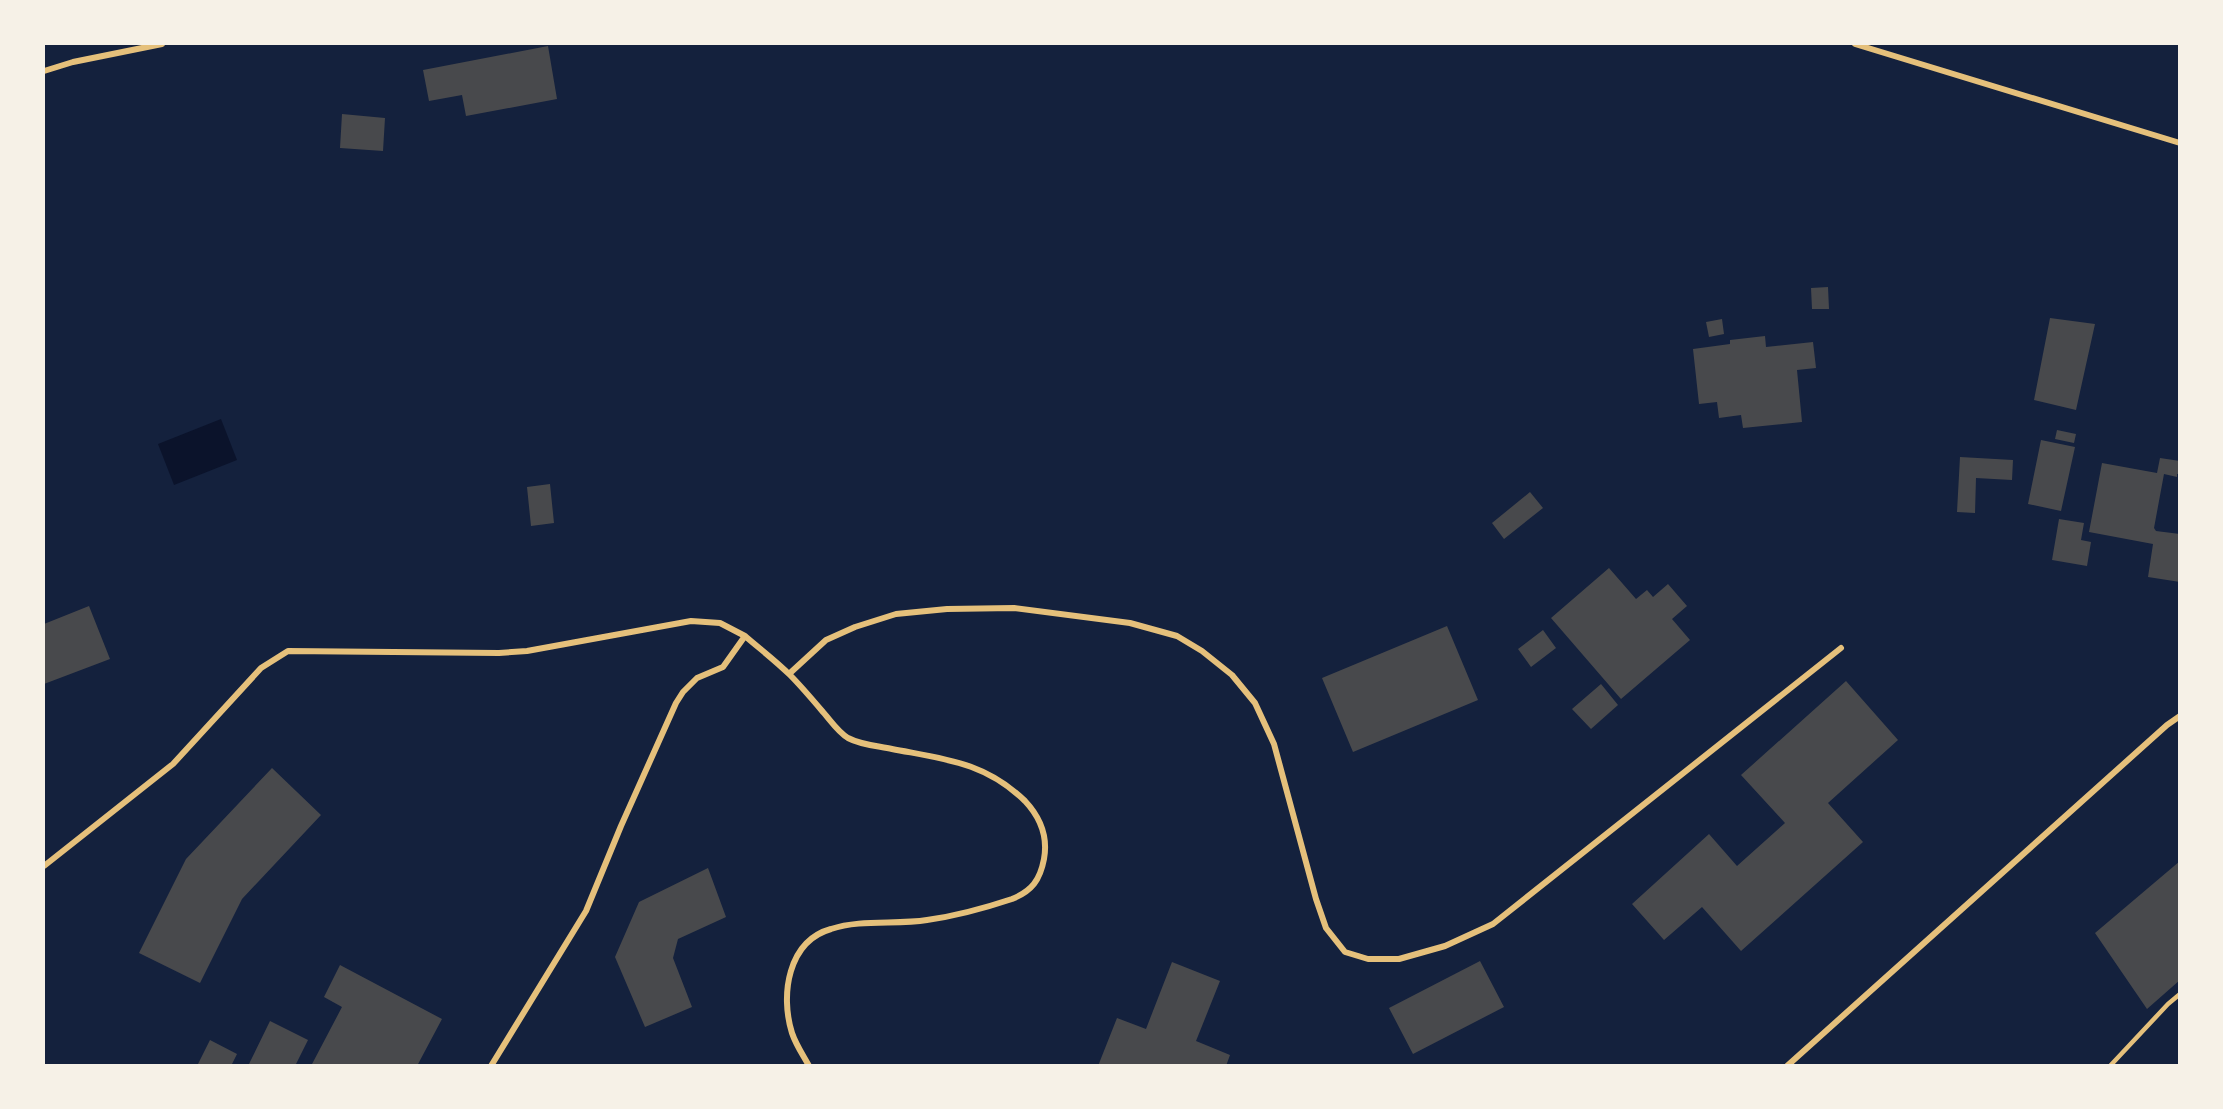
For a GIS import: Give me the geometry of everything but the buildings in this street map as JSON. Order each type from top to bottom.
[{"type":"street","points":[[44,71],[84,59],[162,44]]},
{"type":"street","points":[[1855,44],[2180,143]]},
{"type":"street","points":[[789,674],[826,640],[855,627],[896,614],[947,609],[1026,610],[1130,623],[1176,636],[1202,651],[1232,675],[1255,703],[1274,744],[1326,928],[1345,952],[1368,960],[1398,959],[1445,946],[1493,924],[1841,648]]},
{"type":"street","points":[[44,866],[174,764],[261,668],[288,651],[499,653],[527,651],[691,621],[720,623],[745,636],[789,674],[835,727],[849,738],[866,744],[958,761],[975,768],[1004,783],[1033,810],[1041,824],[1045,845],[1044,861],[1037,882],[1023,894],[1012,899],[927,920],[846,925],[826,930],[807,942],[794,962],[787,999],[793,1036],[809,1065]]},
{"type":"street","points":[[491,1065],[586,911],[676,703],[697,678],[723,668],[745,636]]},
{"type":"street","points":[[1787,1065],[2167,725],[2180,716]]},
{"type":"lane","points":[[2110,1065],[2180,994]]},
{"type":"water","points":[[221,419],[237,460],[174,485],[158,444]]}]
